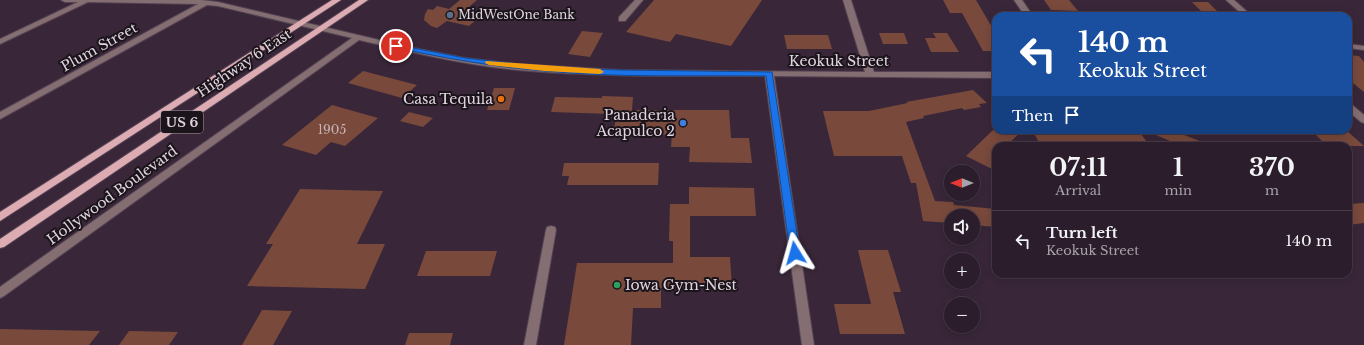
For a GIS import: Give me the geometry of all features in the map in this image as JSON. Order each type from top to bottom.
[{"type":"main road","name":"Highway 6 East","points":[[0,217],[338,0]]},
{"type":"main road","name":"Highway 6 East","points":[[0,244],[364,0]]},
{"type":"street","name":"Keokuk Street","points":[[65,0],[208,1],[321,29],[446,57],[516,67],[620,73],[992,75]]},
{"type":"street","points":[[0,42],[88,0]]},
{"type":"street","points":[[622,18],[639,0]]},
{"type":"street","points":[[847,0],[870,74]]},
{"type":"street","points":[[1018,0],[1026,12]]},
{"type":"street","points":[[1230,0],[1244,12]]},
{"type":"street","name":"Plum Street","points":[[0,116],[208,1]]},
{"type":"street","name":"Hollywood Boulevard","points":[[0,292],[358,37]]},
{"type":"street","points":[[1352,46],[1364,48]]},
{"type":"street","points":[[769,73],[808,345]]},
{"type":"street","points":[[1352,110],[1364,120]]},
{"type":"street","points":[[530,345],[551,230]]},
{"type":"building","name":"MidWestOne Bank","points":[[460,0],[477,0],[463,12],[480,16],[469,26],[447,21],[437,28],[431,26],[424,20],[428,9],[433,10],[437,6],[449,9]]},
{"type":"building","points":[[654,0],[762,0],[731,46],[676,34],[670,42],[626,32]]},
{"type":"building","points":[[943,0],[976,0],[992,27],[992,51],[983,51],[962,13],[950,13]]},
{"type":"building","points":[[1044,0],[1069,0],[1078,11],[1051,10]]},
{"type":"building","points":[[1192,2],[1208,2],[1218,12],[1202,12]]},
{"type":"building","points":[[582,31],[603,33],[590,57],[568,54]]},
{"type":"building","points":[[879,33],[904,33],[908,44],[883,44]]},
{"type":"building","points":[[933,33],[947,33],[959,52],[931,52],[925,38],[936,38]]},
{"type":"building","points":[[784,35],[828,35],[832,49],[787,49]]},
{"type":"building","points":[[1352,55],[1359,56],[1364,62],[1364,92],[1352,82]]},
{"type":"building","points":[[363,71],[417,85],[402,98],[348,83]]},
{"type":"building","name":"Casa Tequila","points":[[494,88],[515,88],[509,110],[487,110]]},
{"type":"building","points":[[973,90],[987,103],[979,104],[981,107],[964,110],[962,108],[923,116],[924,118],[906,122],[935,201],[953,202],[954,205],[992,209],[992,227],[980,226],[980,209],[944,209],[944,222],[923,221],[916,183],[911,183],[902,156],[834,156],[823,111],[869,111],[908,103],[906,102]]},
{"type":"building","points":[[602,96],[633,97],[632,110],[729,110],[731,138],[749,138],[752,163],[689,162],[690,147],[671,147],[672,135],[637,135],[637,131],[614,131],[616,116],[612,116],[612,114],[551,112],[555,97],[602,98]]},
{"type":"building","points":[[332,105],[378,118],[345,146],[331,142],[316,155],[282,145]]},
{"type":"building","points":[[409,112],[433,118],[423,127],[400,121]]},
{"type":"building","points":[[992,131],[992,134],[1019,134],[1010,142],[992,142],[992,169],[966,156]]},
{"type":"building","points":[[1034,134],[1141,134],[1147,142],[1039,142]]},
{"type":"building","points":[[1154,134],[1182,134],[1202,142],[1172,142]]},
{"type":"building","points":[[1315,134],[1350,134],[1364,146],[1352,146],[1352,142],[1323,142]]},
{"type":"building","points":[[564,163],[659,163],[658,185],[567,185],[569,176],[562,176]]},
{"type":"building","points":[[689,187],[754,188],[756,216],[690,216],[690,257],[730,257],[732,288],[661,288],[661,308],[633,308],[631,345],[564,345],[577,263],[673,263],[673,241],[669,241],[670,204],[689,204]]},
{"type":"building","points":[[300,189],[383,191],[357,244],[385,244],[365,289],[247,286],[273,244],[266,244]]},
{"type":"building","points":[[1364,203],[1364,223],[1352,224],[1352,204]]},
{"type":"building","points":[[858,250],[888,250],[901,292],[893,292],[905,334],[840,334],[834,304],[871,304]]},
{"type":"building","points":[[426,251],[497,251],[490,276],[417,276]]},
{"type":"building","points":[[262,310],[292,311],[273,345],[242,345]]},
{"type":"building","points":[[0,329],[100,331],[89,345],[0,345]]},
{"type":"building","points":[[129,331],[178,332],[169,345],[119,345]]},
{"type":"building","points":[[409,333],[453,333],[450,345],[405,345]]},
{"type":"slow traffic","points":[[489,63],[516,67],[600,72]]},
{"type":"place","name":"MidWestOne Bank","points":[[450,15]]},
{"type":"place","name":"Casa Tequila","points":[[501,99]]},
{"type":"place","name":"Panaderia Acapulco 2","points":[[683,123]]},
{"type":"place","name":"Iowa Gym-Nest","points":[[617,285]]},
{"type":"route","points":[[396,46],[446,57],[516,67],[620,73],[769,73],[795,253]]}]
